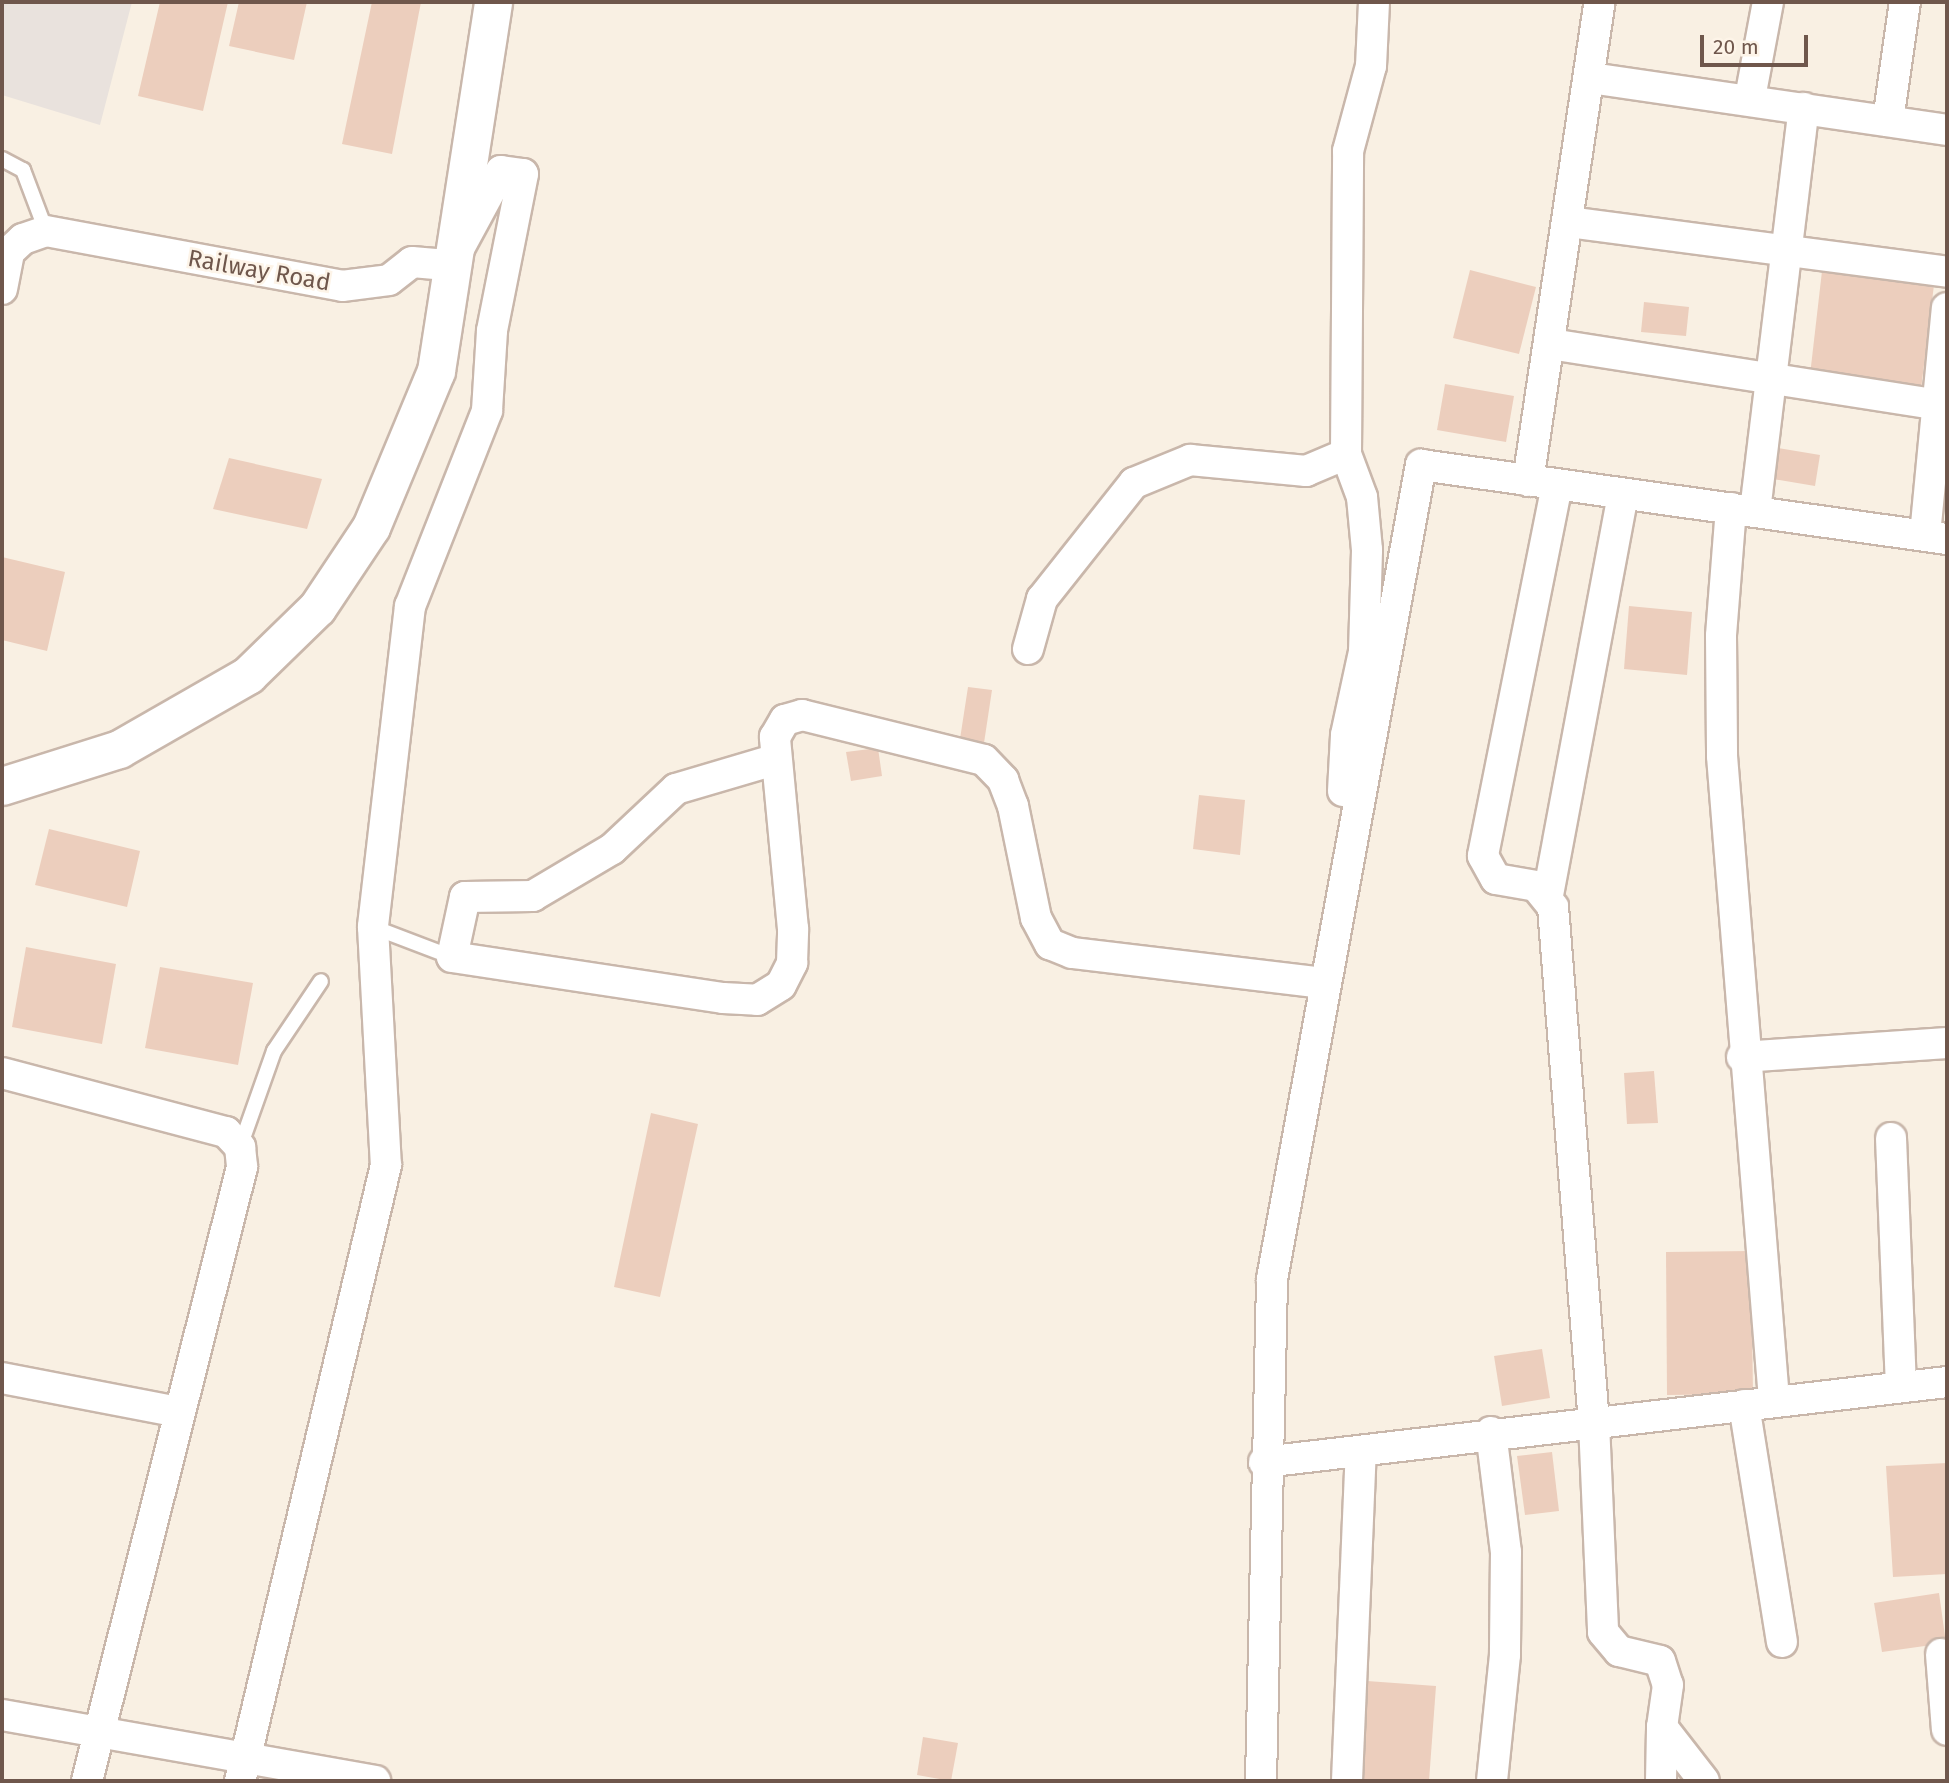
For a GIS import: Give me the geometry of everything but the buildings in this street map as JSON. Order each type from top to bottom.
[{"type":"street","points":[[2,786],[61,771],[180,719],[248,674],[317,608],[371,527],[436,371],[493,2]]},
{"type":"street","points":[[1336,914],[1346,735],[1364,652],[1367,550],[1362,497],[1346,454],[1348,151],[1371,66],[1374,2]]},
{"type":"street","points":[[1548,895],[1536,886],[1496,878],[1483,856],[1542,483],[1550,344],[1600,2]]},
{"type":"street","points":[[1749,98],[1768,2]]},
{"type":"street","points":[[1888,121],[1906,2]]},
{"type":"street","points":[[1591,78],[1749,98],[1947,130]]},
{"type":"street","points":[[1774,1401],[1742,1057],[1722,756],[1721,636],[1743,510],[1771,377],[1804,108]]},
{"type":"street","points":[[243,1772],[386,1165],[373,927],[410,606],[487,411],[492,331],[523,174],[501,171],[449,281]]},
{"type":"street","points":[[1569,222],[1787,248],[1947,272]]},
{"type":"street","points":[[2,289],[9,252],[46,232]]},
{"type":"street","name":"Railway Road","points":[[46,232],[342,286],[389,280],[412,262],[449,281]]},
{"type":"street","points":[[1261,1781],[1265,1462],[1272,1279],[1323,983],[1421,465],[1936,537],[1947,308]]},
{"type":"street","points":[[1550,344],[1941,405]]},
{"type":"street","points":[[1028,649],[1042,599],[1133,483],[1190,460],[1306,471],[1346,454]]},
{"type":"street","points":[[1623,494],[1548,895],[1594,1423],[1603,1633],[1619,1651],[1651,1656],[1665,1669],[1661,1781]]},
{"type":"street","points":[[774,760],[676,789],[612,849],[533,896],[465,897],[452,957],[757,1000],[781,985],[792,963],[774,760],[775,737],[785,720],[802,715],[984,760],[1003,780],[1013,806],[1036,918],[1050,944],[1072,953],[1323,983]]},
{"type":"street","points":[[1742,1057],[1947,1043]]},
{"type":"street","points":[[2,1073],[226,1132],[240,1147],[242,1167],[87,1781]]},
{"type":"street","points":[[1891,1138],[1901,1387]]},
{"type":"street","points":[[2,1378],[179,1412]]},
{"type":"street","points":[[1265,1462],[1491,1432],[1594,1423],[1947,1382]]},
{"type":"street","points":[[1744,1405],[1782,1642]]},
{"type":"street","points":[[1491,1432],[1506,1552],[1505,1656],[1492,1781]]},
{"type":"street","points":[[1346,1781],[1361,1451]]},
{"type":"street","points":[[1941,1654],[1947,1730]]},
{"type":"street","points":[[2,1715],[98,1735],[243,1772],[375,1781]]},
{"type":"street","points":[[1662,1727],[1704,1781]]},
{"type":"lane","points":[[2,159],[23,170],[46,232]]},
{"type":"lane","points":[[373,927],[452,957]]},
{"type":"lane","points":[[240,1147],[274,1051],[321,981]]},
{"type":"shaded area","points":[[2,2],[132,2],[100,125],[2,95]]}]
